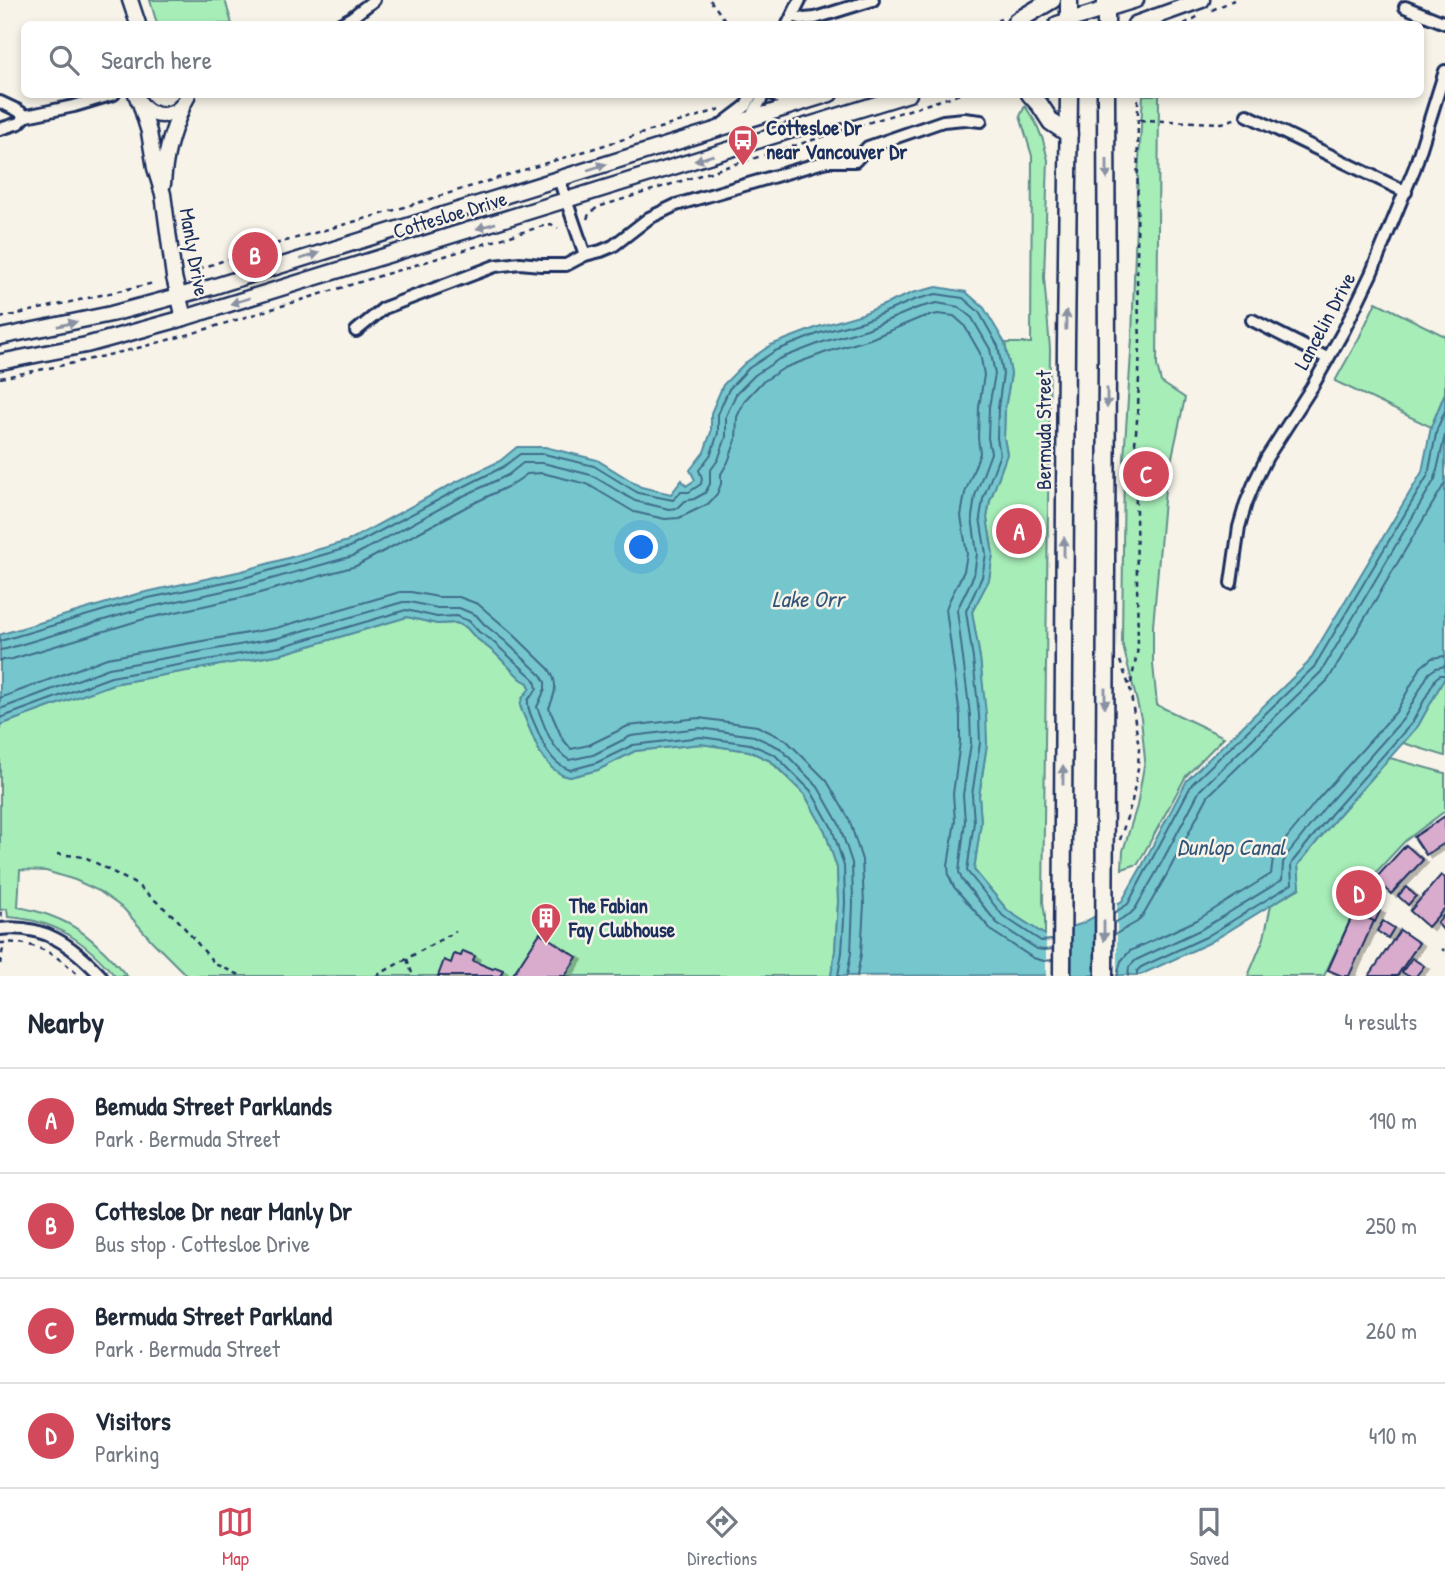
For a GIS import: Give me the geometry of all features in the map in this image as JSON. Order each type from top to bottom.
[{"type":"main road","points":[[130,0],[137,21]]},
{"type":"main road","points":[[1017,21],[1052,0]]},
{"type":"main road","points":[[1065,21],[1069,0]]},
{"type":"main road","points":[[1072,21],[1136,0]]},
{"type":"main road","points":[[1152,21],[1202,0]]},
{"type":"main road","name":"Cottesloe Drive","points":[[0,337],[111,314],[179,296],[818,98]]},
{"type":"main road","name":"Cottesloe Drive","points":[[0,362],[86,345],[184,318],[896,98]]},
{"type":"main road","points":[[1034,98],[1051,122],[1069,134]]},
{"type":"main road","name":"Bermuda Street","points":[[1062,976],[1069,98]]},
{"type":"main road","points":[[1104,976],[1109,99]]},
{"type":"main road","points":[[139,100],[154,114],[169,115],[185,101]]},
{"type":"main road","name":"Manly Drive","points":[[139,100],[163,194],[171,258],[184,318]]},
{"type":"main road","name":"Manly Drive","points":[[163,194],[165,159],[170,135],[185,101]]},
{"type":"street","points":[[346,21],[374,0]]},
{"type":"street","points":[[790,20],[800,0]]},
{"type":"street","points":[[790,20],[814,18],[873,0]]},
{"type":"street","points":[[1405,6],[1445,23]]},
{"type":"street","name":"Lancelin Drive","points":[[1231,583],[1239,527],[1246,502],[1267,457],[1312,387],[1357,304],[1406,192],[1445,71]]},
{"type":"street","points":[[0,130],[19,123],[26,116],[101,98]]},
{"type":"street","points":[[713,131],[743,108],[749,98]]},
{"type":"street","points":[[735,148],[762,98]]},
{"type":"street","points":[[780,98],[807,102]]},
{"type":"street","points":[[0,102],[26,116]]},
{"type":"street","points":[[1247,116],[1406,192]]},
{"type":"street","points":[[356,331],[384,308],[495,266],[520,263],[566,265],[585,255],[613,246],[649,218],[676,205],[827,161],[855,161],[868,147],[943,121],[981,121]]},
{"type":"street","points":[[559,179],[585,255]]},
{"type":"street","points":[[1252,320],[1327,358]]},
{"type":"street","points":[[0,929],[36,930],[62,942],[82,955],[101,976]]},
{"type":"path","points":[[710,0],[726,21]]},
{"type":"path","points":[[587,219],[598,207],[947,98]]},
{"type":"path","points":[[1119,842],[1132,801],[1139,748],[1130,688],[1138,648],[1135,444],[1140,340],[1137,278],[1138,98]]},
{"type":"path","name":"Cottesloe Drive","points":[[199,269],[730,106]]},
{"type":"path","points":[[1138,120],[1222,123],[1247,116]]},
{"type":"path","name":"Cottesloe Drive","points":[[0,378],[187,335],[546,225],[551,224],[558,228]]},
{"type":"path","points":[[0,318],[154,283]]},
{"type":"path","points":[[57,854],[85,856],[137,885],[177,919],[215,964],[242,976]]},
{"type":"path","points":[[376,976],[456,931]]},
{"type":"path","points":[[0,943],[29,944],[45,950],[79,976]]},
{"type":"path","points":[[407,959],[412,976]]},
{"type":"green space","points":[[150,0],[225,0],[231,21],[156,21]]},
{"type":"green space","points":[[1143,98],[1159,98],[1157,366],[1161,382],[1185,398],[1165,489],[1153,626],[1157,705],[1224,737],[1186,776],[1138,864],[1122,869],[1123,851],[1137,806],[1145,760],[1141,718],[1122,642],[1124,459],[1132,338]]},
{"type":"green space","points":[[1025,106],[1036,123],[1048,160],[1044,277],[1050,349],[1043,902],[1045,935],[1008,911],[974,870],[981,822],[979,796],[987,744],[980,658],[972,612],[989,579],[993,554],[987,518],[990,501],[1007,454],[1004,438],[1005,408],[1011,374],[1005,343],[1031,343],[1032,156],[1020,116]]},
{"type":"green space","points":[[1376,302],[1445,336],[1445,393],[1431,427],[1335,381]]},
{"type":"green space","points":[[407,617],[437,624],[456,623],[466,627],[528,683],[530,688],[520,706],[539,751],[552,768],[563,775],[570,777],[598,770],[635,751],[701,744],[749,751],[770,761],[805,795],[825,831],[837,868],[838,902],[831,976],[187,976],[124,909],[99,891],[46,871],[20,870],[18,907],[53,917],[80,931],[103,950],[127,976],[115,976],[92,952],[68,934],[41,923],[8,917],[7,909],[0,910],[0,725],[113,684],[282,654]]},
{"type":"green space","points":[[1445,677],[1445,756],[1403,743],[1418,726]]},
{"type":"green space","points":[[1390,758],[1445,773],[1445,811],[1405,841],[1355,895],[1354,912],[1324,976],[1248,976],[1264,938],[1271,905],[1300,888],[1298,865]]},
{"type":"water","name":"Lake Orr","points":[[937,287],[966,292],[984,308],[1005,343],[1011,374],[1005,408],[1004,438],[1007,454],[990,501],[987,518],[993,554],[989,580],[972,612],[980,658],[987,744],[979,796],[981,822],[974,870],[1008,911],[1045,935],[1081,924],[1122,901],[1187,780],[1308,663],[1422,472],[1431,427],[1445,393],[1445,677],[1418,726],[1298,865],[1300,887],[1209,943],[1140,975],[831,976],[838,902],[837,868],[825,831],[805,795],[771,761],[749,751],[701,744],[635,751],[598,770],[570,777],[562,775],[552,768],[539,751],[522,711],[521,701],[530,688],[528,683],[466,627],[456,623],[437,624],[407,617],[282,654],[113,684],[0,725],[2,634],[137,594],[242,571],[348,541],[500,461],[517,447],[545,447],[597,460],[641,487],[671,494],[682,480],[686,486],[695,480],[690,470],[704,452],[711,432],[711,413],[723,385],[745,363],[771,345],[862,314],[912,293]]},
{"type":"pier","points":[[1117,899],[1117,976],[1095,976],[1096,911]]},
{"type":"pier","points":[[1070,923],[1070,976],[1046,976],[1046,930]]},
{"type":"building","points":[[1445,816],[1445,843],[1426,855],[1414,837]]},
{"type":"building","points":[[1406,845],[1423,860],[1391,894],[1375,879]]},
{"type":"building","points":[[1441,875],[1445,878],[1445,908],[1428,927],[1410,911]]},
{"type":"building","points":[[1406,887],[1416,896],[1408,905],[1398,896]]},
{"type":"building","points":[[1367,906],[1380,911],[1375,922],[1363,916]]},
{"type":"building","points":[[1354,912],[1374,921],[1349,976],[1342,976],[1328,970]]},
{"type":"building","points":[[1445,916],[1445,932],[1437,923]]},
{"type":"building","points":[[1383,921],[1394,928],[1388,938],[1377,931]]},
{"type":"building","points":[[1400,930],[1419,943],[1397,976],[1369,976]]},
{"type":"building","name":"The Fabian Fay Clubhouse","points":[[540,933],[577,957],[565,976],[512,976]]},
{"type":"building","points":[[463,951],[475,956],[473,961],[503,970],[500,976],[438,976],[444,960],[451,963],[454,954],[461,956]]},
{"type":"building","points":[[1412,958],[1424,966],[1416,976],[1408,976],[1402,972]]},
{"type":"place","name":"Cottesloe Dr near Vancouver Dr","points":[[743,167]]},
{"type":"place","name":"Cottesloe Dr near Manly Dr","points":[[255,255]]},
{"type":"place","name":"Bermuda Street Parkland","points":[[1146,474]]},
{"type":"place","name":"Bemuda Street Parklands","points":[[1019,531]]},
{"type":"place","name":"Visitors","points":[[1359,893]]},
{"type":"place","name":"The Fabian Fay Clubhouse","points":[[546,945]]},
{"type":"water label","name":"Dunlop Canal","points":[[1231,847]]}]
